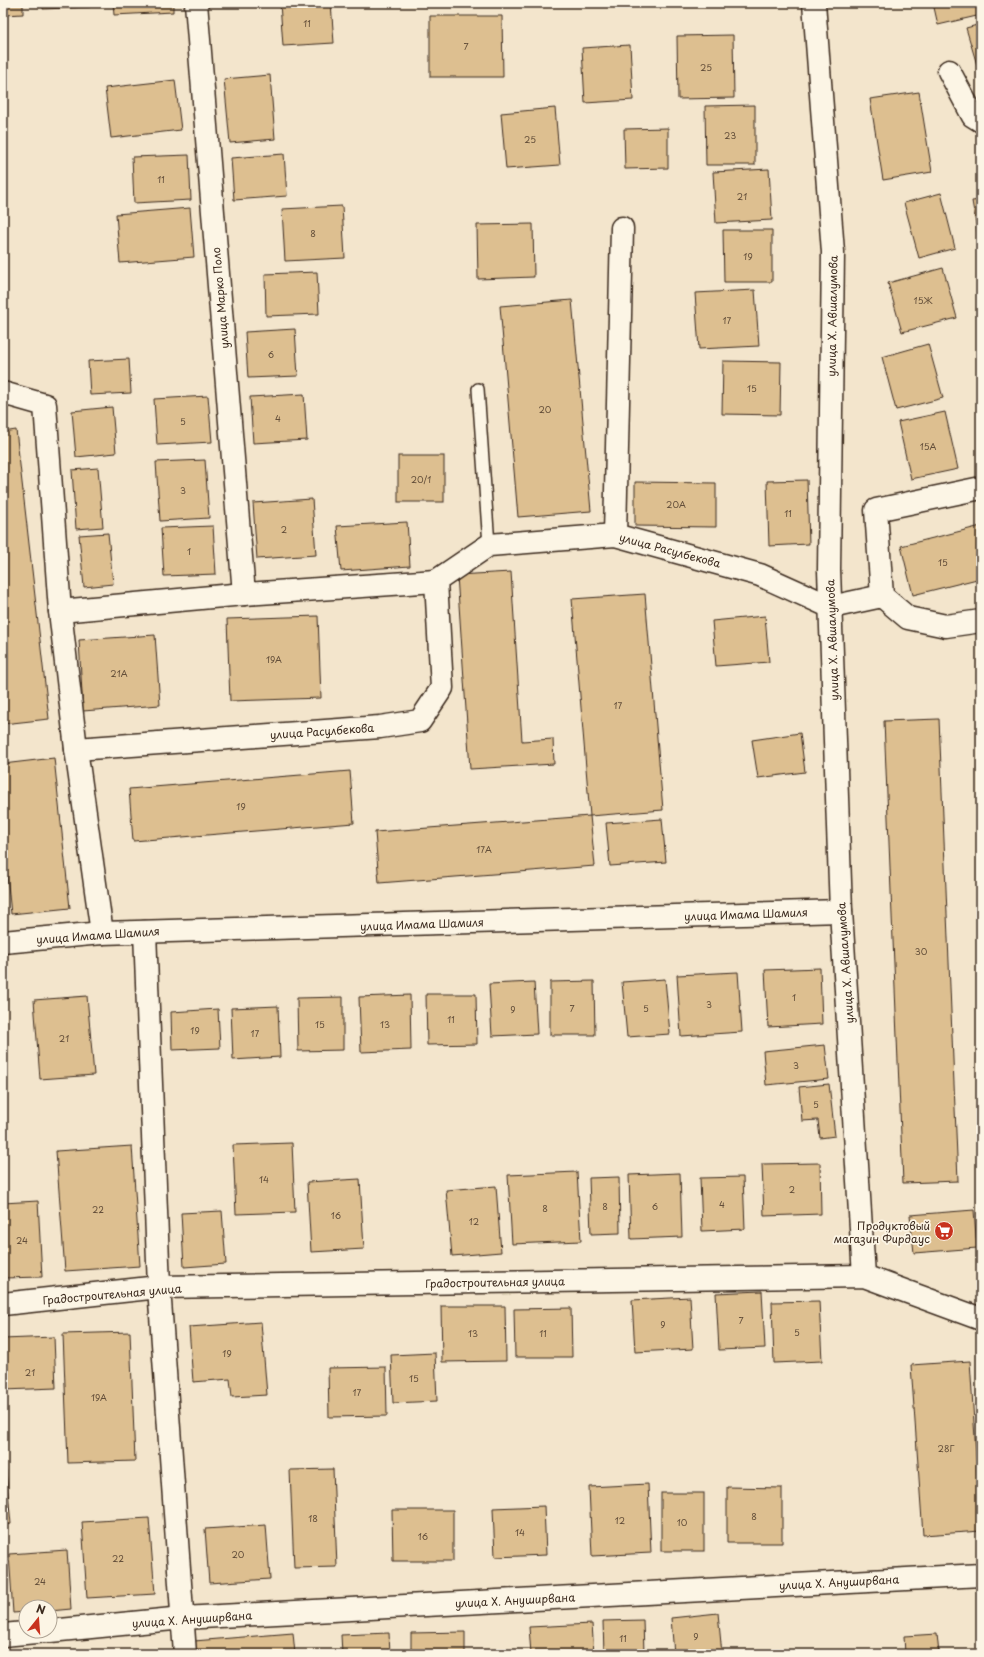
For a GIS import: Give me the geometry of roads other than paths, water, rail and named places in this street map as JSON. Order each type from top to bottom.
[{"type":"street","name":"улица Марко Поло","points":[[196,3],[244,594]]},
{"type":"street","name":"улица Х. Авшалумова","points":[[814,3],[833,252],[829,570],[841,911],[864,1276]]},
{"type":"street","points":[[949,71],[973,116],[981,121]]},
{"type":"street","points":[[615,535],[622,228]]},
{"type":"street","points":[[3,393],[45,405],[60,611],[76,749],[102,933]]},
{"type":"street","points":[[981,488],[876,510],[882,596],[908,618],[946,626],[981,621]]},
{"type":"street","name":"улица Расулбекова","points":[[60,611],[244,594],[436,580],[489,545],[615,535],[760,575],[831,607]]},
{"type":"street","name":"улица Расулбекова","points":[[76,749],[380,727],[420,722],[442,688],[436,580]]},
{"type":"street","points":[[831,607],[882,596]]},
{"type":"street","name":"улица Имама Шамиля","points":[[3,942],[102,933],[841,911]]},
{"type":"street","points":[[144,932],[154,1117],[159,1287],[185,1654]]},
{"type":"street","name":"Градостроительная улица","points":[[3,1304],[159,1287],[864,1276],[981,1319]]},
{"type":"street","name":"улица Х. Ануширвана","points":[[58,1630],[183,1618],[981,1575]]},
{"type":"street","name":"улица Х. Ануширвана","points":[[3,1635],[18,1634]]},
{"type":"lane","points":[[478,389],[489,545]]},
{"type":"place","name":"Продуктовый магазин Фирдаус","points":[[944,1231]]}]
